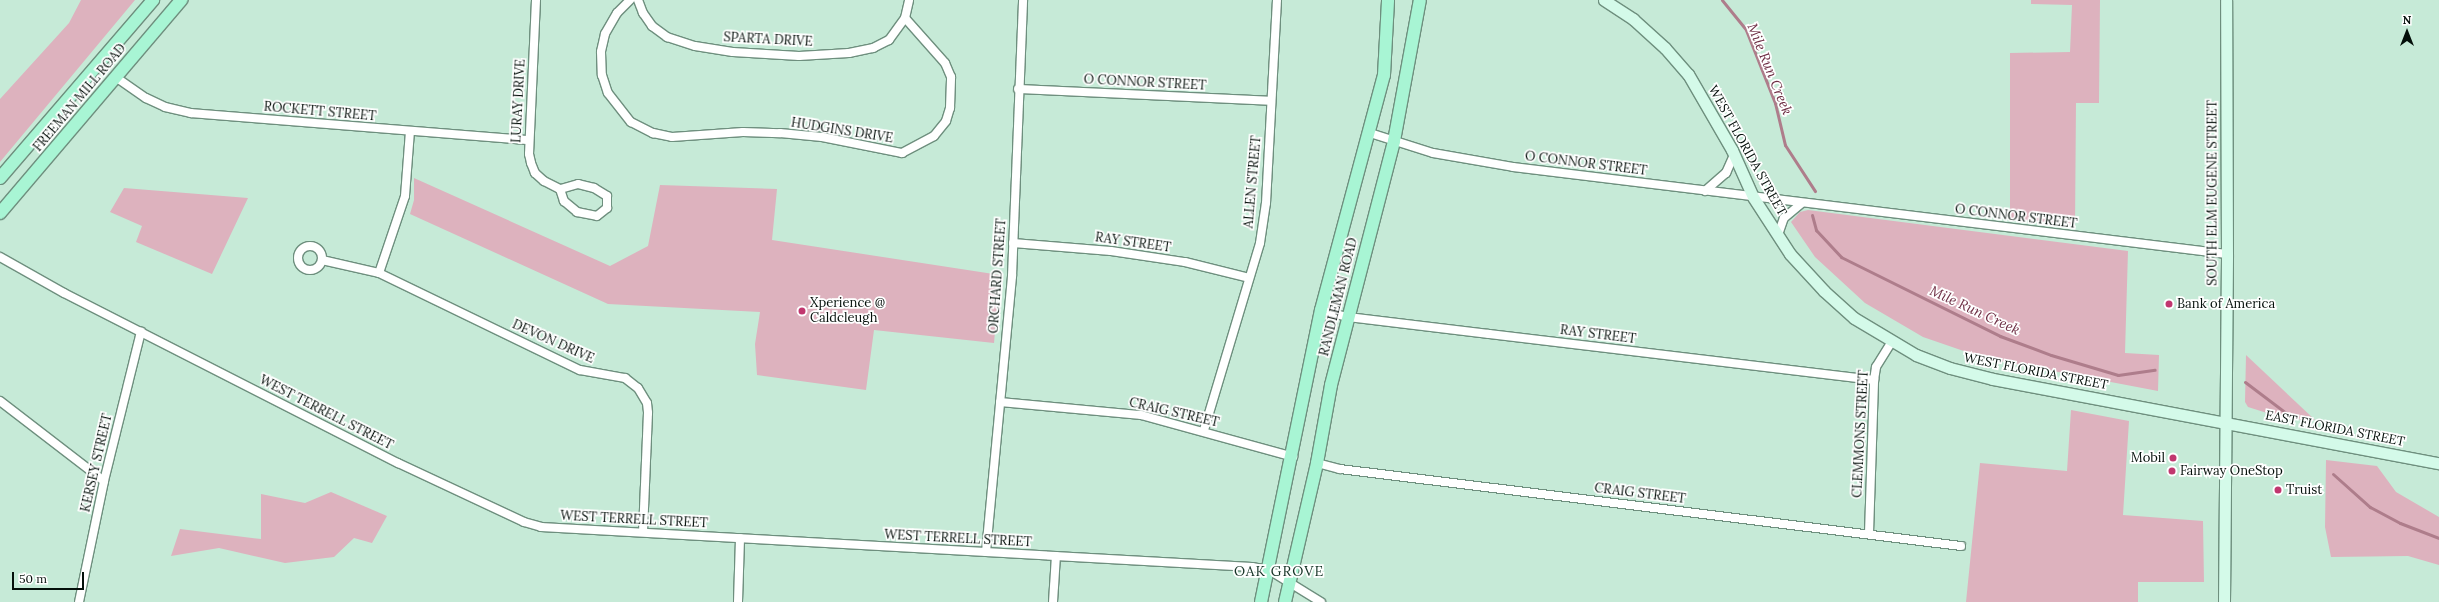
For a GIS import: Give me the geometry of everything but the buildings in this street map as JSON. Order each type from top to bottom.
[{"type":"main road","name":"FREEMAN MILL ROAD","points":[[0,178],[153,0]]},
{"type":"main road","name":"FREEMAN MILL ROAD","points":[[0,213],[117,78],[181,0]]},
{"type":"main road","name":"RANDLEMAN ROAD","points":[[1261,602],[1293,457],[1320,310],[1370,133],[1384,75],[1388,0]]},
{"type":"main road","name":"RANDLEMAN ROAD","points":[[1285,602],[1291,582],[1348,317],[1394,141],[1420,0]]},
{"type":"main road","name":"WEST FLORIDA STREET","points":[[1604,0],[1633,19],[1665,48],[1688,74],[1734,155],[1753,198],[1790,254],[1824,291],[1854,318],[1916,355],[1943,366],[1992,379],[2226,422]]},
{"type":"main road","name":"SOUTH ELM EUGENE STREET","points":[[2224,602],[2227,254],[2226,0]]},
{"type":"main road","name":"EAST FLORIDA STREET","points":[[2226,422],[2439,463]]},
{"type":"street","name":"LURAY DRIVE","points":[[536,0],[529,140],[529,154],[535,173],[544,181],[560,190],[564,201],[577,212],[597,216],[607,208],[607,196],[594,188],[572,185],[560,190]]},
{"type":"street","name":"HUDGINS DRIVE","points":[[630,0],[617,13],[606,34],[601,52],[602,75],[608,93],[631,122],[653,133],[672,138],[743,132],[780,132],[822,137],[902,153],[919,146],[934,136],[946,121],[950,108],[951,77],[945,63],[905,18]]},
{"type":"street","name":"SPARTA DRIVE","points":[[638,0],[652,26],[667,37],[695,46],[733,52],[799,56],[849,53],[873,48],[888,40],[905,18]]},
{"type":"street","points":[[905,18],[909,0]]},
{"type":"street","name":"ORCHARD STREET","points":[[986,552],[1013,243],[1018,89],[1023,0]]},
{"type":"street","name":"ALLEN STREET","points":[[1204,430],[1260,243],[1266,203],[1277,0]]},
{"type":"street","name":"ROCKETT STREET","points":[[117,78],[146,98],[180,111],[529,140]]},
{"type":"street","name":"O CONNOR STREET","points":[[1018,89],[1271,101]]},
{"type":"street","points":[[379,273],[405,196],[410,131]]},
{"type":"street","name":"O CONNOR STREET","points":[[1370,133],[1433,153],[1513,167],[1753,198],[2227,254]]},
{"type":"street","points":[[1706,191],[1726,173],[1734,155]]},
{"type":"street","points":[[1778,235],[1784,218],[1802,203]]},
{"type":"street","name":"RAY STREET","points":[[1013,243],[1111,251],[1185,262],[1249,278]]},
{"type":"street","name":"WEST TERRELL STREET","points":[[0,257],[64,293],[398,463],[524,522],[558,528],[1252,567],[1269,570],[1291,582],[1321,602]]},
{"type":"street","name":"DEVON DRIVE","points":[[322,260],[379,273],[561,362],[598,375],[625,378],[638,388],[647,403],[648,413],[643,532]]},
{"type":"street","name":"RAY STREET","points":[[1320,310],[1348,317],[1874,380]]},
{"type":"street","name":"KERSEY STREET","points":[[79,602],[104,481],[141,331]]},
{"type":"street","name":"CLEMMONS STREET","points":[[1868,533],[1874,380],[1876,367],[1892,341]]},
{"type":"street","points":[[0,401],[104,481]]},
{"type":"street","name":"CRAIG STREET","points":[[1000,402],[1141,415],[1204,430],[1293,457]]},
{"type":"street","name":"CRAIG STREET","points":[[1317,463],[1340,470],[1868,533],[1961,546]]},
{"type":"street","points":[[738,602],[740,538]]},
{"type":"street","points":[[1053,602],[1056,556]]},
{"type":"shaded area","points":[[81,0],[135,0],[0,162],[0,99],[69,23]]},
{"type":"shaded area","points":[[2031,0],[2100,0],[2099,103],[2076,103],[2075,227],[2010,218],[2010,53],[2070,52],[2072,5],[2031,4]]},
{"type":"shaded area","points":[[414,178],[610,266],[648,246],[660,185],[777,189],[772,240],[1000,275],[994,343],[874,330],[866,390],[757,375],[755,344],[760,312],[608,304],[410,214],[414,200]]},
{"type":"shaded area","points":[[124,188],[248,198],[212,274],[136,242],[142,226],[110,212]]},
{"type":"shaded area","points":[[1808,210],[2128,251],[2125,353],[2159,355],[2158,391],[1984,358],[1923,337],[1865,303],[1815,257],[1791,222],[1800,212]]},
{"type":"shaded area","points":[[2246,355],[2315,420],[2308,421],[2267,413],[2248,407],[2245,402]]},
{"type":"shaded area","points":[[2071,410],[2129,421],[2123,515],[2203,521],[2204,582],[2138,582],[2138,602],[1966,602],[1980,463],[2067,471]]},
{"type":"shaded area","points":[[2326,460],[2377,466],[2396,492],[2439,517],[2439,565],[2408,556],[2331,557],[2325,527]]},
{"type":"shaded area","points":[[331,492],[387,516],[372,543],[354,538],[334,557],[285,563],[219,548],[171,556],[180,529],[261,539],[261,494],[305,503]]},
{"type":"waterway","name":"Mile Run Creek","points":[[1722,0],[1746,30],[1775,103],[1785,145],[1815,191]]},
{"type":"waterway","name":"Mile Run Creek","points":[[1812,215],[1816,230],[1841,257],[2000,336],[2051,355],[2118,375],[2155,370]]},
{"type":"waterway","name":"Mile Run Creek","points":[[2245,382],[2290,416]]},
{"type":"waterway","name":"Mile Run Creek","points":[[2333,474],[2370,507],[2400,523],[2439,538]]},
{"type":"place","name":"Bank of America","points":[[2169,304]]},
{"type":"place","name":"Xperience @ Caldcleugh","points":[[802,311]]},
{"type":"place","name":"Mobil","points":[[2173,458]]},
{"type":"place","name":"Fairway OneStop","points":[[2172,471]]},
{"type":"place","name":"Truist","points":[[2278,490]]},
{"type":"district","name":"OAK GROVE","points":[[1279,571]]}]
